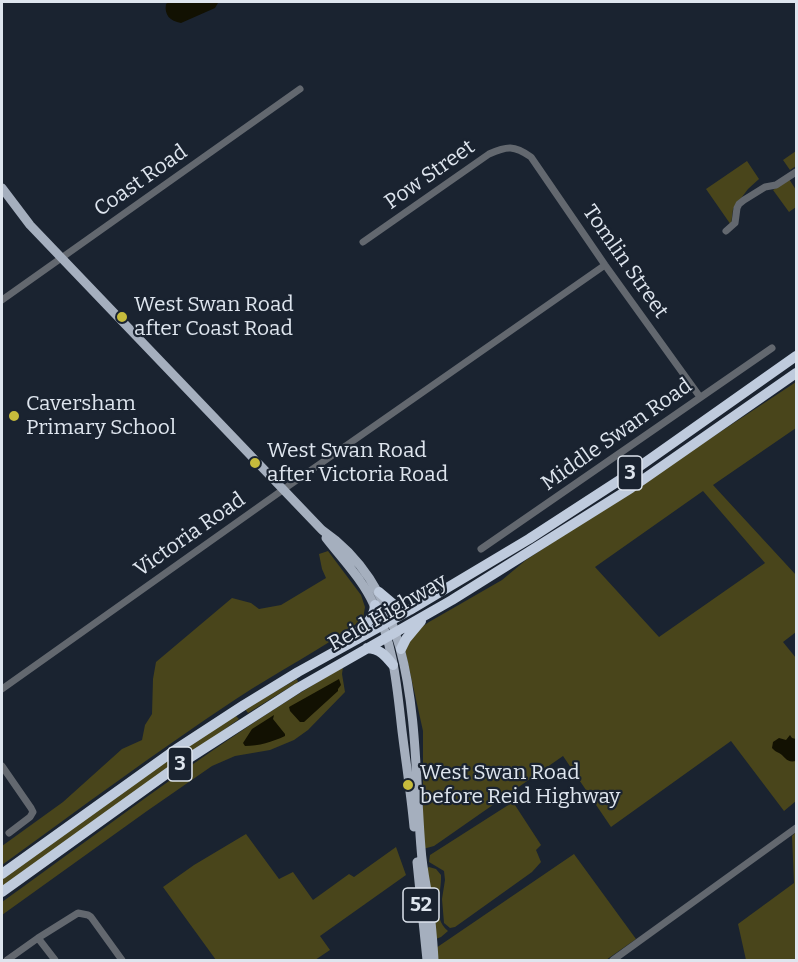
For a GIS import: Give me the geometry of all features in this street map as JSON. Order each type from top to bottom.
[{"type":"highway","name":"Reid Highway","points":[[2,874],[175,750],[253,699],[529,539],[626,476],[796,356]]},
{"type":"highway","name":"Reid Highway","points":[[2,892],[183,762],[298,688],[424,616],[631,488],[796,373]]},
{"type":"highway","points":[[379,592],[398,608],[410,610]]},
{"type":"highway","points":[[340,648],[348,638],[369,621],[375,605]]},
{"type":"highway","points":[[401,649],[424,616]]},
{"type":"highway","points":[[367,648],[380,651],[393,665]]},
{"type":"main road","name":"52","points":[[2,188],[25,219],[62,258],[322,530],[352,556],[368,574],[379,592],[391,635],[428,960]]},
{"type":"main road","name":"52","points":[[322,530],[360,579],[387,623]]},
{"type":"main road","name":"52","points":[[391,635],[401,649],[412,725],[421,849],[432,926],[434,960]]},
{"type":"street","name":"Coast Road","points":[[2,300],[300,89]]},
{"type":"street","name":"Pow Street","points":[[363,242],[489,154],[504,147],[520,149]]},
{"type":"street","name":"Tomlin Street","points":[[520,149],[531,157],[700,397]]},
{"type":"street","points":[[726,231],[735,223],[739,204],[765,187],[776,185],[796,172]]},
{"type":"street","name":"Victoria Road","points":[[2,689],[605,265]]},
{"type":"street","name":"Middle Swan Road","points":[[481,549],[772,348]]},
{"type":"street","points":[[2,766],[33,812],[9,833]]},
{"type":"street","points":[[613,960],[796,828]]},
{"type":"street","points":[[8,960],[38,938],[78,914],[91,917],[122,960]]},
{"type":"street","points":[[38,938],[55,960]]},
{"type":"shaded area","points":[[169,2],[218,3],[215,8],[181,23],[174,21],[167,14],[166,4]]},
{"type":"shaded area","points":[[796,151],[796,166],[790,170],[783,160]]},
{"type":"shaded area","points":[[747,161],[759,179],[733,209],[731,225],[706,189]]},
{"type":"shaded area","points":[[789,179],[796,190],[796,207],[789,212],[773,190]]},
{"type":"shaded area","points":[[796,382],[796,428],[713,485],[796,575],[796,632],[783,642],[796,658],[796,801],[784,811],[731,741],[611,827],[563,756],[434,846],[423,849],[423,731],[405,650],[416,631],[502,580],[526,560]],"holes":[[[703,491],[765,563],[659,637],[595,567]]]},
{"type":"shaded area","points":[[328,551],[361,595],[365,607],[363,619],[206,719],[2,865],[2,846],[63,802],[122,749],[142,740],[145,725],[152,714],[156,662],[232,598],[251,603],[259,609],[281,605],[326,578],[319,554]]},
{"type":"shaded area","points":[[343,667],[345,692],[308,730],[294,740],[270,750],[235,756],[212,766],[2,915],[2,902],[127,811],[255,722]]},
{"type":"shaded area","points":[[297,679],[298,682],[248,713],[245,709]]},
{"type":"shaded area","points":[[339,679],[341,685],[338,691],[304,722],[300,722],[290,711],[289,707]]},
{"type":"shaded area","points":[[274,715],[273,719],[285,736],[265,743],[245,746],[243,743],[252,729]]},
{"type":"shaded area","points":[[236,716],[239,719],[2,888],[2,877],[210,731]]},
{"type":"shaded area","points":[[790,735],[796,739],[796,761],[788,760],[772,748],[773,742],[779,738],[786,740]]},
{"type":"shaded area","points":[[513,802],[541,845],[536,850],[541,862],[532,872],[455,927],[450,928],[444,923],[442,899],[444,871],[429,862],[430,855]]},
{"type":"shaded area","points":[[796,832],[796,960],[746,960],[738,924],[794,883],[792,836]]},
{"type":"shaded area","points":[[246,834],[279,879],[293,872],[313,900],[349,874],[354,877],[396,847],[406,875],[320,936],[330,950],[315,960],[216,960],[163,887],[194,865]]},
{"type":"shaded area","points":[[574,854],[636,939],[606,960],[437,960],[436,948]]},
{"type":"shaded area","points":[[427,868],[436,869],[441,875],[438,905],[440,919],[448,931],[436,939]]},
{"type":"place","name":"West Swan Road after Coast Road","points":[[122,317]]},
{"type":"place","name":"Caversham Primary School","points":[[14,416]]},
{"type":"place","name":"West Swan Road after Victoria Road","points":[[255,463]]},
{"type":"place","name":"West Swan Road before Reid Highway","points":[[408,785]]}]
